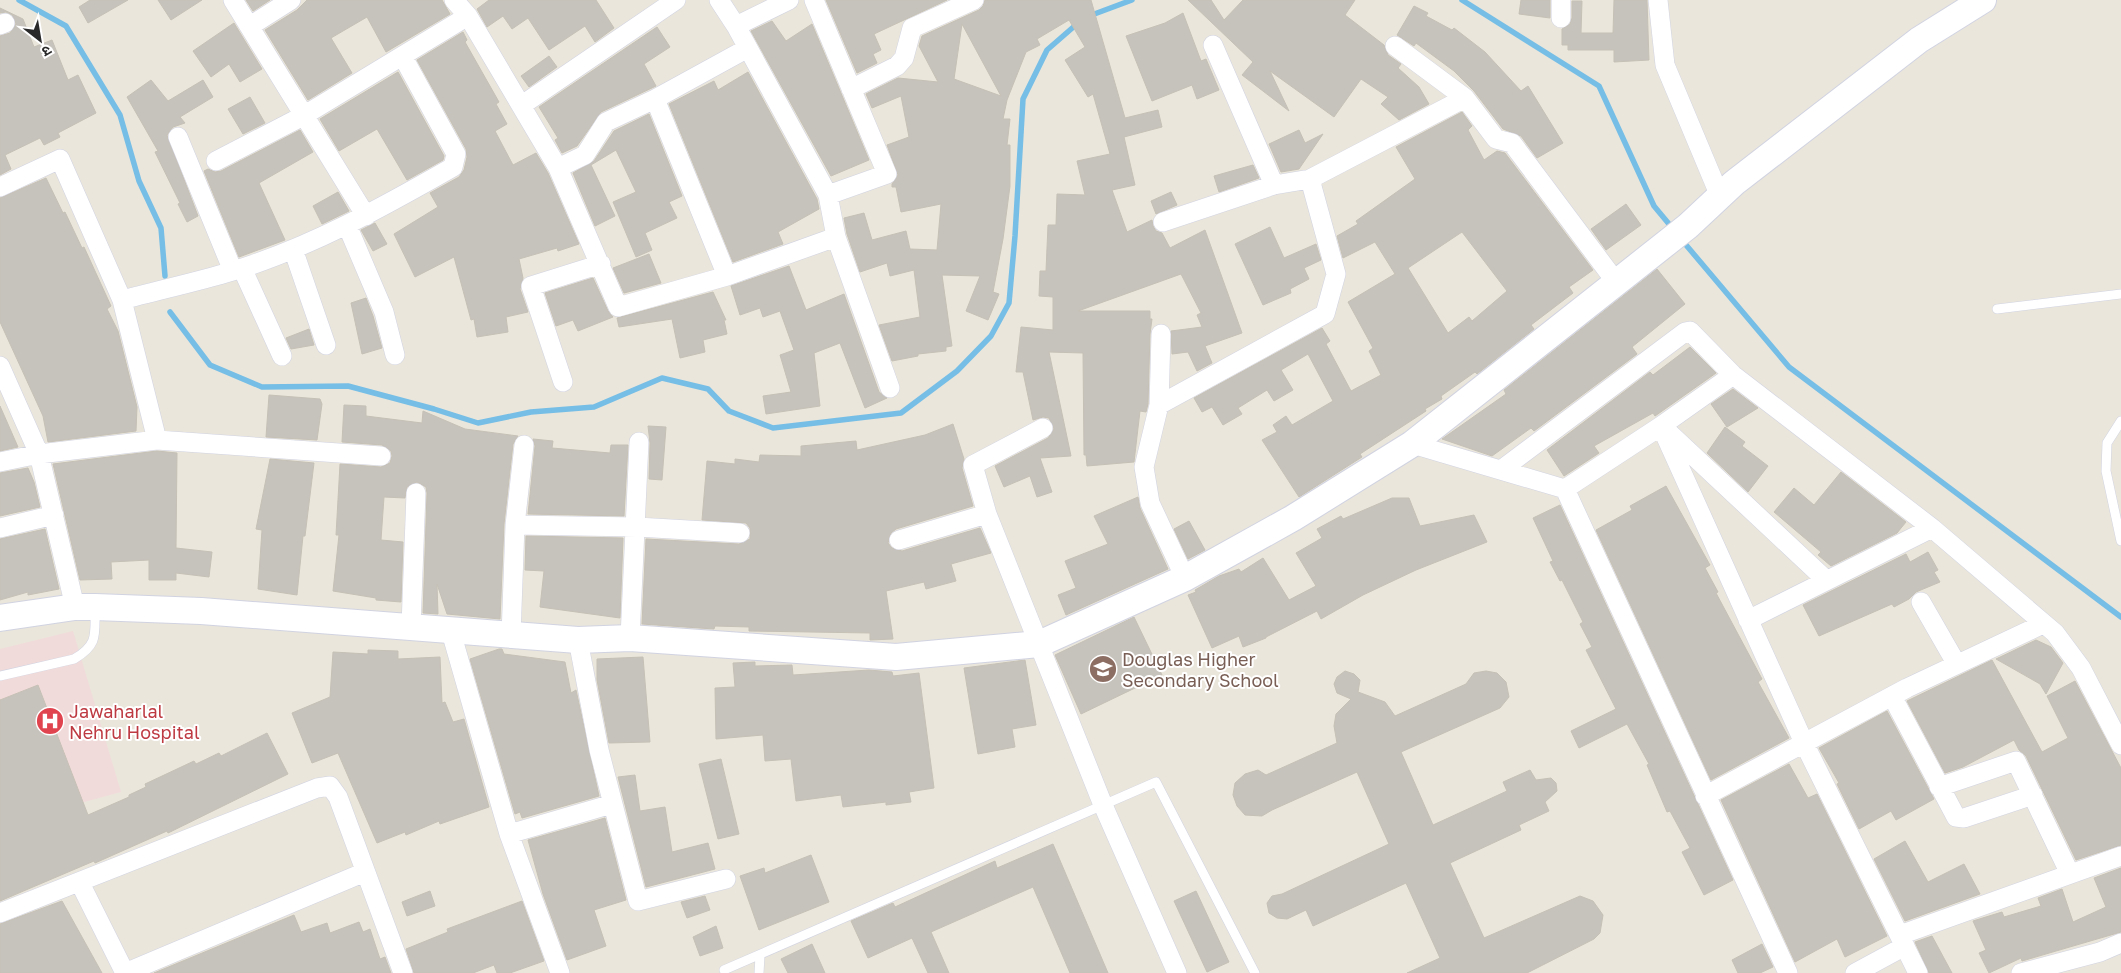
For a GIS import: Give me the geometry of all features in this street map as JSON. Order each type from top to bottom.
[{"type":"street","points":[[233,0],[366,216]]},
{"type":"street","points":[[250,26],[291,0]]},
{"type":"street","points":[[522,105],[676,0]]},
{"type":"street","points":[[719,0],[736,26],[828,195],[836,237],[890,388]]},
{"type":"street","points":[[736,26],[789,0]]},
{"type":"street","points":[[814,0],[887,174],[828,195]]},
{"type":"street","points":[[851,89],[897,66],[904,58],[912,28],[974,0]]},
{"type":"street","points":[[1658,0],[1665,65],[1719,194]]},
{"type":"street","points":[[0,618],[85,607],[201,611],[411,626],[451,632],[512,636],[578,640],[630,638],[896,656],[1039,644],[1185,578],[1293,518],[1412,444],[1642,260],[1688,226],[1719,194],[1919,40],[1983,0]]},
{"type":"street","points":[[216,161],[303,116],[403,57],[464,6],[558,168],[618,307],[727,276],[836,237]]},
{"type":"street","points":[[1213,45],[1274,185]]},
{"type":"street","points":[[1395,46],[1465,98],[1496,138],[1512,143],[1616,282]]},
{"type":"street","points":[[558,168],[585,155],[606,122],[655,99],[748,48]]},
{"type":"street","points":[[122,300],[238,270],[293,249],[366,216],[453,166],[456,154],[403,57]]},
{"type":"street","points":[[1163,222],[1274,185],[1310,179],[1465,98]]},
{"type":"street","points":[[655,99],[727,276]]},
{"type":"street","points":[[178,137],[238,270],[282,356]]},
{"type":"street","points":[[0,187],[60,159],[122,300],[157,440]]},
{"type":"street","points":[[1159,405],[1325,314],[1336,274],[1310,179]]},
{"type":"street","points":[[347,225],[384,312],[394,354]]},
{"type":"street","points":[[293,249],[326,345]]},
{"type":"street","points":[[563,382],[531,286],[601,264]]},
{"type":"street","points":[[1501,470],[1685,332],[1693,332],[1733,375],[1932,528],[2054,633],[2081,668],[2121,745]]},
{"type":"street","points":[[1161,334],[1159,405],[1144,468],[1150,503],[1185,578]]},
{"type":"street","points":[[0,366],[39,454],[54,515],[85,607]]},
{"type":"street","points":[[1565,489],[1661,426],[1733,375]]},
{"type":"street","points":[[1661,426],[1826,580]]},
{"type":"street","points":[[1661,426],[1804,744],[1918,973]]},
{"type":"street","points":[[1043,428],[973,465],[987,514],[1103,805],[1177,973]]},
{"type":"street","points":[[0,462],[39,454],[157,440],[381,456]]},
{"type":"street","points":[[630,638],[637,527],[639,442]]},
{"type":"street","points":[[1412,444],[1565,489],[1788,973]]},
{"type":"street","points":[[512,636],[515,525],[524,445]]},
{"type":"street","points":[[411,626],[416,493]]},
{"type":"street","points":[[900,540],[987,514]]},
{"type":"street","points":[[0,528],[54,515]]},
{"type":"street","points":[[515,525],[637,527],[740,533]]},
{"type":"street","points":[[1748,620],[1932,528]]},
{"type":"street","points":[[1921,602],[1956,663]]},
{"type":"street","points":[[1705,796],[1956,663],[2043,624]]},
{"type":"street","points":[[451,632],[509,834],[559,973]]},
{"type":"street","points":[[578,640],[612,804],[638,901],[726,879]]},
{"type":"street","points":[[1892,696],[1953,814],[1960,818],[2033,795]]},
{"type":"street","points":[[1939,787],[2016,761],[2070,874]]},
{"type":"street","points":[[0,914],[317,788],[330,786],[338,797],[402,973]]},
{"type":"street","points":[[509,834],[612,804]]},
{"type":"street","points":[[1855,973],[1903,941],[2070,874],[2121,856]]},
{"type":"street","points":[[80,883],[125,973],[365,872]]},
{"type":"street","points":[[2021,973],[2100,952],[2121,943]]},
{"type":"lane","points":[[1997,309],[2121,294]]},
{"type":"lane","points":[[2121,421],[2107,443],[2106,470],[2121,541]]},
{"type":"lane","points":[[0,676],[74,658],[84,653],[94,640],[85,607]]},
{"type":"lane","points":[[724,970],[760,956],[1156,782],[1255,973]]},
{"type":"lane","points":[[760,956],[760,973]]},
{"type":"shaded area","name":"Jawaharlal Nehru Hospital","points":[[73,631],[121,792],[0,825],[0,649]]},
{"type":"building","points":[[90,0],[128,0],[88,23],[79,7]]},
{"type":"building","points":[[158,0],[202,0],[171,20]]},
{"type":"building","points":[[246,0],[270,0],[253,11]]},
{"type":"building","points":[[307,0],[442,0],[450,14],[386,52],[367,17],[331,38],[352,73],[308,100],[265,30],[297,10]]},
{"type":"building","points":[[489,0],[596,0],[614,28],[595,42],[585,26],[549,50],[528,18],[512,29],[503,16],[487,27],[477,9]]},
{"type":"building","points":[[826,0],[947,0],[874,34],[881,50],[873,54],[877,63],[857,73]]},
{"type":"building","points":[[985,0],[1091,0],[1125,118],[1158,110],[1162,127],[1124,137],[1135,185],[1112,190],[1127,232],[1152,220],[1156,231],[1162,233],[1170,248],[1205,230],[1242,333],[1205,346],[1212,363],[1197,371],[1188,352],[1172,354],[1171,331],[1202,327],[1197,315],[1201,313],[1181,274],[1078,311],[1150,311],[1150,319],[1152,319],[1148,404],[1146,412],[1140,411],[1134,462],[1087,466],[1086,455],[1084,455],[1083,353],[1049,352],[1071,456],[1040,458],[1052,492],[1037,497],[1030,476],[1004,487],[995,466],[1048,438],[1054,429],[1049,418],[1043,417],[1033,420],[1023,372],[1016,372],[1021,327],[1053,330],[1053,297],[1039,296],[1040,271],[1046,271],[1048,225],[1056,225],[1057,194],[1085,195],[1077,161],[1110,154],[1093,94],[1088,97],[1065,60],[1085,47],[1069,20],[1037,39],[1040,45],[1026,52],[1007,100],[1003,119],[1010,119],[1007,145],[1010,145],[1010,186],[993,292],[999,294],[988,320],[966,311],[980,276],[942,275],[952,346],[946,347],[946,351],[918,354],[918,356],[892,361],[879,325],[920,317],[914,270],[890,276],[887,263],[860,272],[847,234],[844,218],[864,213],[872,240],[906,231],[910,249],[937,250],[941,204],[901,212],[896,187],[892,187],[898,175],[887,145],[909,137],[901,96],[872,108],[866,94],[898,78],[938,82],[919,46],[922,36],[979,10]],"holes":[[[962,24],[1001,96],[954,79]]]},
{"type":"building","points":[[1188,0],[1211,0],[1224,20],[1243,0],[1355,0],[1345,15],[1384,45],[1388,55],[1401,64],[1398,68],[1419,87],[1429,104],[1399,120],[1381,104],[1388,97],[1361,79],[1334,117],[1270,71],[1289,111],[1242,75],[1253,62]]},
{"type":"building","points":[[1521,0],[1550,0],[1550,18],[1519,14]]},
{"type":"building","points":[[1614,0],[1647,0],[1649,60],[1614,62],[1614,50],[1568,50],[1568,45],[1562,45],[1562,29],[1570,24],[1572,18],[1572,1],[1582,1],[1581,33],[1613,33]]},
{"type":"building","points":[[1414,6],[1428,13],[1426,16],[1452,30],[1454,28],[1485,52],[1521,91],[1528,86],[1563,143],[1537,158],[1521,136],[1503,129],[1474,91],[1454,71],[1416,43],[1414,46],[1397,35]]},
{"type":"building","points":[[0,8],[23,19],[34,47],[52,40],[68,80],[78,75],[96,113],[58,133],[60,137],[44,145],[40,138],[5,155],[11,169],[0,175],[0,36],[10,33],[16,24],[12,15],[6,12],[0,13]]},
{"type":"building","points":[[1183,13],[1201,61],[1206,59],[1219,90],[1197,99],[1192,85],[1152,101],[1126,36],[1165,23]]},
{"type":"building","points":[[772,21],[786,41],[812,24],[869,160],[831,176],[751,31]]},
{"type":"building","points":[[234,23],[262,69],[240,82],[229,64],[211,77],[193,51]]},
{"type":"building","points":[[657,27],[670,47],[644,64],[656,86],[601,112],[577,146],[562,153],[555,140],[558,138],[539,107]]},
{"type":"building","points":[[463,32],[467,40],[465,42],[499,102],[496,104],[507,124],[495,131],[513,165],[536,153],[548,173],[579,244],[558,251],[557,248],[519,259],[523,278],[520,289],[528,312],[506,317],[508,332],[477,337],[474,319],[471,320],[454,257],[415,277],[394,234],[438,207],[430,193],[459,177],[464,170],[467,157],[466,149],[417,60]]},
{"type":"building","points":[[549,56],[557,67],[529,87],[521,76]]},
{"type":"building","points":[[398,72],[444,156],[443,160],[407,180],[377,129],[339,151],[320,119]]},
{"type":"building","points":[[748,72],[817,199],[819,209],[778,232],[783,244],[733,262],[669,104],[714,81],[718,90]]},
{"type":"building","points":[[151,80],[168,101],[203,80],[213,97],[180,117],[185,123],[173,127],[167,135],[198,216],[187,222],[178,204],[180,203],[155,152],[158,151],[127,97]]},
{"type":"building","points":[[250,97],[265,123],[243,134],[228,109]]},
{"type":"building","points":[[1462,112],[1472,126],[1468,130],[1484,160],[1497,151],[1505,153],[1593,270],[1569,287],[1573,293],[1531,325],[1534,329],[1477,374],[1475,372],[1441,396],[1442,399],[1425,409],[1426,411],[1360,454],[1362,457],[1299,497],[1262,440],[1277,432],[1273,425],[1286,416],[1292,425],[1333,401],[1308,354],[1281,370],[1293,390],[1274,401],[1267,390],[1238,408],[1242,414],[1223,425],[1212,407],[1202,412],[1194,398],[1322,328],[1330,341],[1326,344],[1351,391],[1381,375],[1369,351],[1373,348],[1348,302],[1395,274],[1375,242],[1343,258],[1337,236],[1358,224],[1356,221],[1415,179],[1396,147]],"holes":[[[1462,232],[1507,291],[1472,321],[1469,317],[1448,333],[1408,268]]]},
{"type":"building","points":[[649,114],[682,196],[669,202],[677,218],[645,233],[652,250],[636,257],[613,202],[636,192],[616,150],[591,165],[615,216],[595,226],[573,173],[594,161],[614,131]]},
{"type":"building","points":[[300,130],[313,152],[259,183],[285,240],[239,257],[204,171],[208,169],[215,172],[221,171]]},
{"type":"building","points":[[1299,130],[1305,143],[1323,134],[1299,169],[1281,172],[1269,144]]},
{"type":"building","points":[[1253,165],[1259,178],[1219,192],[1214,176]]},
{"type":"building","points":[[46,178],[82,248],[84,247],[111,306],[107,309],[118,331],[137,407],[136,431],[48,442],[43,416],[0,322],[0,198]]},
{"type":"building","points":[[338,192],[349,211],[322,224],[313,206]]},
{"type":"building","points":[[1171,192],[1177,205],[1156,214],[1151,201]]},
{"type":"building","points":[[1626,204],[1641,225],[1606,250],[1591,229]]},
{"type":"building","points":[[375,223],[387,244],[373,251],[361,230]]},
{"type":"building","points":[[1270,227],[1284,258],[1316,244],[1321,260],[1304,268],[1309,279],[1290,289],[1291,293],[1263,305],[1235,244]]},
{"type":"building","points":[[649,254],[661,283],[624,293],[613,268]]},
{"type":"building","points":[[789,266],[806,310],[844,294],[879,392],[887,398],[865,408],[840,343],[814,353],[820,406],[766,414],[763,396],[791,392],[780,355],[794,350],[780,311],[763,317],[760,308],[740,315],[731,286]]},
{"type":"building","points":[[1657,269],[1685,304],[1632,347],[1637,354],[1534,431],[1531,428],[1492,456],[1442,439],[1506,394],[1504,390]]},
{"type":"building","points":[[593,278],[608,311],[613,317],[578,331],[573,320],[556,326],[545,293]]},
{"type":"building","points":[[713,292],[726,320],[724,320],[727,334],[703,340],[705,352],[680,358],[672,319],[619,327],[617,318]]},
{"type":"building","points":[[366,298],[382,348],[362,354],[351,303]]},
{"type":"building","points":[[309,329],[314,345],[291,349],[286,338]]},
{"type":"building","points":[[1690,347],[1716,373],[1655,416],[1653,413],[1594,446],[1599,453],[1564,476],[1547,450],[1650,372],[1653,375]]},
{"type":"building","points":[[1733,389],[1758,408],[1727,427],[1711,404]]},
{"type":"building","points":[[269,395],[320,399],[322,404],[317,440],[266,437]]},
{"type":"building","points":[[344,405],[366,406],[366,416],[422,423],[423,411],[465,429],[518,436],[513,444],[504,524],[500,619],[447,614],[437,584],[438,614],[423,613],[427,493],[426,487],[417,482],[407,487],[405,498],[384,497],[381,540],[403,542],[401,602],[376,600],[376,598],[333,591],[339,535],[336,535],[340,464],[381,467],[390,463],[392,456],[391,451],[382,445],[342,442]]},
{"type":"building","points":[[0,406],[18,447],[0,451]]},
{"type":"building","points":[[953,424],[964,459],[962,468],[973,506],[896,529],[891,533],[888,543],[892,548],[902,551],[980,528],[991,553],[951,564],[956,581],[926,589],[924,582],[886,591],[893,639],[870,640],[870,633],[749,631],[749,627],[715,626],[714,629],[642,624],[646,539],[739,544],[750,539],[750,528],[746,523],[702,520],[707,461],[735,464],[735,459],[759,462],[760,455],[801,456],[801,446],[856,441],[857,450],[925,435]]},
{"type":"building","points":[[648,426],[666,427],[662,480],[649,479],[650,443]]},
{"type":"building","points":[[1725,427],[1745,442],[1742,446],[1768,466],[1748,492],[1707,453]]},
{"type":"building","points":[[533,439],[553,441],[552,448],[610,453],[611,445],[628,445],[624,516],[528,514],[535,446]]},
{"type":"building","points":[[157,451],[177,453],[176,548],[212,552],[209,577],[176,573],[176,580],[149,580],[149,560],[111,562],[112,579],[80,580],[53,464]]},
{"type":"building","points":[[270,459],[314,463],[305,536],[303,536],[297,595],[258,589],[262,530],[256,529]]},
{"type":"building","points":[[28,468],[34,482],[40,507],[0,516],[0,473]]},
{"type":"building","points":[[1841,472],[1906,522],[1897,533],[1831,566],[1818,555],[1821,552],[1774,512],[1794,488],[1814,505]]},
{"type":"building","points":[[1666,486],[1710,565],[1705,568],[1718,592],[1716,593],[1762,679],[1758,682],[1789,738],[1711,780],[1596,530],[1632,510],[1630,506]]},
{"type":"building","points":[[1138,497],[1140,508],[1168,569],[1066,615],[1058,595],[1076,588],[1065,561],[1108,544],[1094,516]]},
{"type":"building","points":[[1392,498],[1409,498],[1420,526],[1474,515],[1487,542],[1416,570],[1363,595],[1321,619],[1317,611],[1266,638],[1243,647],[1239,636],[1212,648],[1188,595],[1196,592],[1195,590],[1219,576],[1239,569],[1241,572],[1263,558],[1289,600],[1316,586],[1296,553],[1322,538],[1317,529],[1341,516],[1343,519]]},
{"type":"building","points":[[1560,505],[1733,880],[1704,895],[1682,852],[1690,848],[1670,811],[1667,812],[1647,765],[1649,764],[1627,724],[1579,748],[1571,731],[1616,709],[1586,650],[1592,647],[1580,624],[1583,622],[1562,580],[1560,581],[1550,562],[1553,561],[1533,518]]},
{"type":"building","points":[[1189,521],[1205,550],[1188,559],[1174,529]]},
{"type":"building","points":[[45,529],[59,589],[28,595],[28,592],[0,600],[0,539]]},
{"type":"building","points":[[526,536],[623,538],[620,618],[540,607],[544,571],[525,570]]},
{"type":"building","points":[[1928,552],[1938,570],[1934,572],[1940,582],[1916,592],[1909,599],[1894,607],[1892,604],[1819,636],[1803,605],[1906,554],[1910,562]]},
{"type":"building","points":[[1134,617],[1162,675],[1081,714],[1055,655]]},
{"type":"building","points":[[2036,640],[2051,647],[2063,663],[2046,694],[2040,684],[1996,659]]},
{"type":"building","points":[[502,649],[504,654],[565,662],[571,693],[576,690],[599,796],[522,818],[520,812],[515,814],[470,659]]},
{"type":"building","points":[[368,650],[398,651],[398,659],[440,657],[442,703],[445,702],[453,722],[464,719],[489,807],[440,824],[439,821],[406,835],[405,832],[377,843],[338,753],[312,763],[292,713],[330,697],[333,652],[368,654]]},
{"type":"building","points":[[643,657],[650,742],[609,743],[597,680],[597,659]]},
{"type":"building","points":[[1025,660],[1036,725],[1012,729],[1015,747],[978,754],[964,668]]},
{"type":"building","points":[[1992,660],[2042,752],[2068,738],[2047,696],[2075,681],[2121,768],[2121,845],[2076,860],[2026,756],[2019,750],[2014,740],[1963,767],[1945,773],[1907,701]]},
{"type":"building","points":[[755,662],[755,666],[792,665],[793,675],[869,670],[892,672],[893,676],[919,673],[934,788],[909,792],[911,802],[886,805],[886,802],[843,807],[841,795],[796,801],[791,759],[765,761],[763,735],[716,739],[715,688],[735,687],[733,663]]},
{"type":"building","points":[[1345,671],[1354,674],[1360,680],[1358,692],[1385,702],[1395,716],[1466,684],[1474,673],[1486,671],[1497,673],[1506,682],[1509,697],[1500,708],[1401,752],[1433,825],[1507,791],[1503,782],[1530,770],[1536,780],[1551,778],[1556,783],[1557,791],[1545,802],[1549,811],[1519,825],[1521,830],[1450,863],[1484,938],[1580,896],[1593,901],[1603,915],[1600,933],[1594,939],[1527,973],[1407,973],[1440,958],[1406,883],[1313,926],[1306,910],[1287,919],[1277,918],[1269,913],[1267,903],[1272,896],[1282,894],[1389,844],[1357,772],[1262,816],[1245,815],[1237,806],[1233,795],[1235,783],[1245,774],[1258,770],[1266,775],[1337,743],[1334,726],[1336,714],[1351,699],[1337,693],[1334,684],[1337,677]]},
{"type":"building","points":[[38,685],[88,815],[129,797],[129,795],[146,787],[145,784],[194,761],[196,764],[219,753],[221,756],[267,733],[288,774],[168,833],[167,831],[95,863],[94,861],[0,901],[0,700]]},
{"type":"building","points":[[1887,711],[1934,799],[1896,820],[1891,811],[1859,829],[1837,784],[1839,783],[1819,748]]},
{"type":"building","points":[[721,759],[739,834],[718,839],[699,764]]},
{"type":"building","points":[[1789,764],[1808,798],[1817,794],[1887,936],[1845,957],[1837,939],[1795,962],[1721,800]]},
{"type":"building","points":[[635,775],[640,811],[665,807],[672,852],[708,843],[715,869],[646,887],[618,777]]},
{"type":"building","points":[[605,818],[626,900],[594,910],[606,946],[567,960],[543,894],[528,840]]},
{"type":"building","points":[[1905,841],[1928,882],[1964,864],[1980,894],[1905,921],[1874,859]]},
{"type":"building","points":[[1053,844],[1108,973],[1070,973],[1033,887],[931,932],[949,973],[928,973],[912,938],[868,958],[851,921],[893,903],[895,907],[995,861],[997,868]]},
{"type":"building","points":[[811,855],[829,902],[759,930],[740,876],[764,868],[765,873]]},
{"type":"building","points":[[2121,868],[2121,932],[2022,961],[2021,958],[1989,973],[1979,953],[1986,950],[1973,921],[2002,912],[2004,917],[2041,906],[2038,898],[2062,889],[2073,922],[2106,907],[2094,878]]},
{"type":"building","points":[[430,891],[435,906],[407,916],[402,902]]},
{"type":"building","points":[[1196,891],[1229,962],[1207,972],[1174,901]]},
{"type":"building","points":[[705,896],[710,910],[687,918],[681,902]]},
{"type":"building","points":[[62,901],[102,973],[0,973],[0,924]]},
{"type":"building","points":[[522,901],[544,961],[510,973],[497,973],[494,965],[473,973],[414,973],[406,949],[448,932],[447,929]]},
{"type":"building","points":[[294,915],[301,932],[327,923],[330,933],[359,922],[363,932],[370,929],[380,959],[385,957],[391,973],[154,973]]},
{"type":"building","points":[[716,926],[723,948],[700,956],[693,937]]},
{"type":"building","points":[[1932,936],[1952,973],[1929,973],[1915,942]]},
{"type":"building","points":[[812,944],[825,973],[788,973],[781,959]]},
{"type":"building","points":[[1762,944],[1773,967],[1760,973],[1738,973],[1732,960]]},
{"type":"waterway","points":[[19,0],[66,26],[120,115],[139,181],[161,228],[165,276]]},
{"type":"waterway","points":[[1089,16],[1132,0]]},
{"type":"waterway","points":[[1462,0],[1599,86],[1654,206],[1674,230]]},
{"type":"waterway","points":[[170,312],[210,365],[262,387],[348,386],[478,423],[531,412],[594,407],[662,378],[708,389],[729,411],[773,428],[901,413],[957,371],[991,336],[1009,303],[1023,99],[1047,50],[1078,23]]},
{"type":"waterway","points":[[1681,239],[1789,367],[2121,617]]},
{"type":"place","name":"Douglas Higher Secondary School","points":[[1103,669]]},
{"type":"place","name":"Jawaharlal Nehru Hospital","points":[[50,721]]}]
